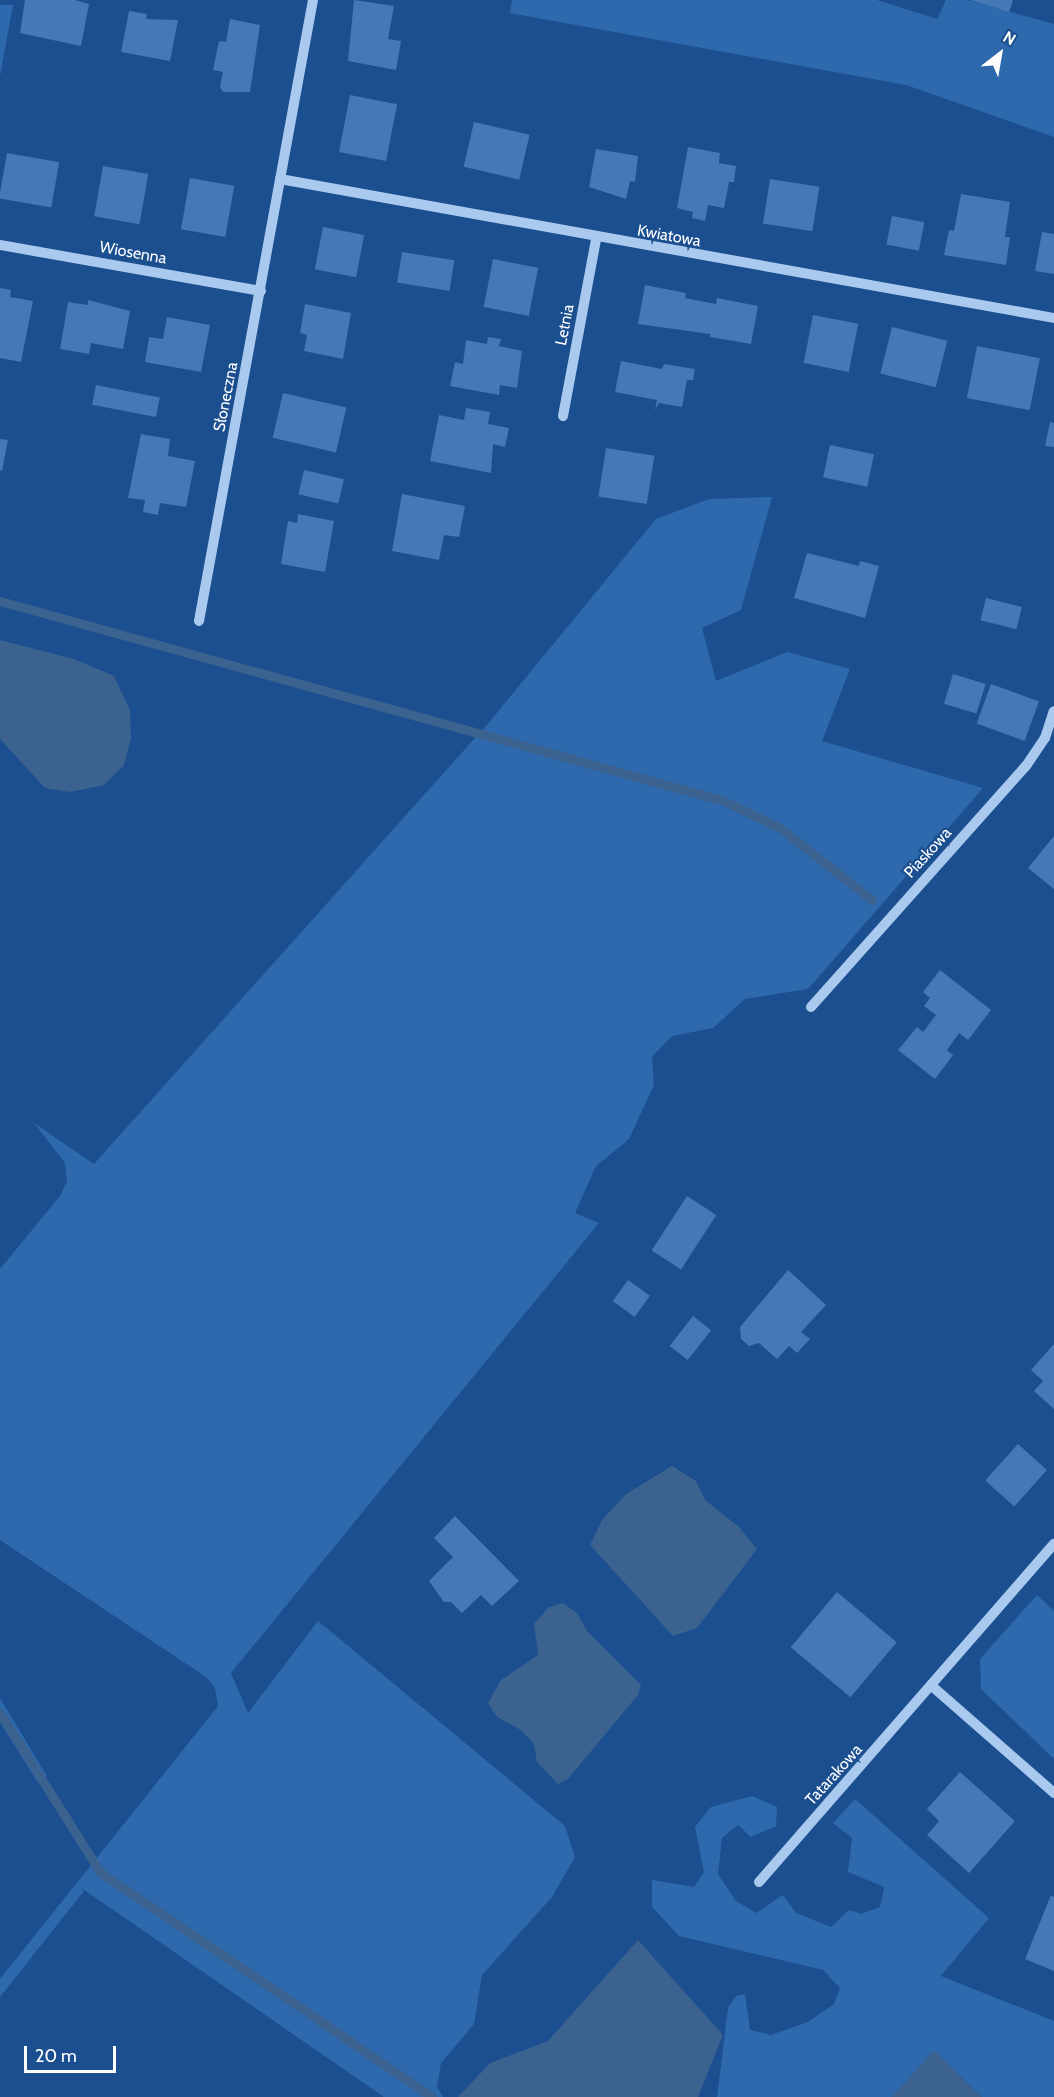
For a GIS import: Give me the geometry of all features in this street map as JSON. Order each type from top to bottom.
[{"type":"street","name":"Słoneczna","points":[[199,621],[313,0]]},
{"type":"street","name":"Kwiatowa","points":[[280,179],[596,239],[1054,318]]},
{"type":"street","name":"Letnia","points":[[563,416],[596,239]]},
{"type":"street","name":"Wiosenna","points":[[0,245],[261,291]]},
{"type":"street","name":"Piaskowa","points":[[811,1007],[1026,766],[1045,738],[1054,711]]},
{"type":"street","name":"Tatarakowa","points":[[759,1882],[933,1687],[1054,1544]]},
{"type":"street","points":[[933,1687],[1054,1793]]},
{"type":"shaded area","points":[[512,0],[877,0],[937,19],[946,0],[968,0],[1054,24],[1054,137],[906,85],[510,13]]},
{"type":"shaded area","points":[[0,5],[13,5],[0,76]]},
{"type":"shaded area","points":[[772,497],[741,610],[702,628],[716,681],[787,652],[850,669],[822,741],[983,788],[808,989],[745,999],[713,1028],[672,1036],[652,1057],[654,1085],[629,1139],[596,1166],[575,1213],[599,1223],[231,1673],[248,1713],[318,1621],[565,1826],[575,1857],[552,1897],[482,1975],[474,2024],[441,2063],[437,2087],[443,2097],[384,2097],[80,1887],[84,1891],[0,1997],[0,1979],[218,1706],[215,1688],[206,1677],[0,1540],[0,1269],[60,1196],[67,1181],[65,1163],[34,1123],[94,1164],[491,720],[656,519],[709,499]]},
{"type":"shaded area","points":[[0,640],[74,659],[114,676],[130,710],[131,739],[124,765],[104,785],[70,792],[45,788],[0,739]]},
{"type":"shaded area","points":[[672,1466],[696,1481],[705,1500],[739,1527],[757,1549],[697,1628],[673,1636],[590,1545],[602,1520],[626,1494]]},
{"type":"shaded area","points":[[1037,1595],[1054,1611],[1054,1759],[981,1689],[980,1659]]},
{"type":"shaded area","points":[[563,1603],[577,1613],[587,1631],[641,1685],[638,1695],[568,1779],[558,1784],[537,1762],[534,1744],[521,1730],[497,1717],[488,1703],[501,1680],[538,1655],[534,1624],[549,1607]]},
{"type":"shaded area","points":[[0,1698],[47,1776],[37,1781],[0,1722]]},
{"type":"shaded area","points":[[752,1796],[777,1807],[776,1826],[751,1837],[738,1825],[722,1838],[718,1874],[736,1901],[756,1913],[783,1895],[796,1913],[831,1927],[849,1910],[861,1914],[880,1907],[884,1887],[848,1872],[852,1838],[833,1823],[855,1799],[989,1918],[941,1976],[1054,2021],[1054,2097],[982,2097],[934,2051],[892,2097],[717,2097],[728,2008],[736,1996],[745,1994],[750,2030],[771,2035],[808,2022],[834,2004],[840,1988],[823,1970],[679,1936],[652,1907],[652,1880],[694,1887],[704,1872],[695,1827],[711,1807]]},
{"type":"shaded area","points":[[638,1940],[723,2035],[698,2097],[458,2097],[490,2063],[548,2041]]},
{"type":"shaded area","points":[[934,2050],[969,2085],[982,2097],[892,2097]]},
{"type":"building","points":[[25,0],[75,0],[89,4],[81,46],[20,33]]},
{"type":"building","points":[[354,0],[394,6],[388,39],[401,41],[396,70],[348,61]]},
{"type":"building","points":[[970,0],[1013,0],[1009,12]]},
{"type":"building","points":[[129,11],[147,14],[146,19],[178,20],[170,61],[121,52]]},
{"type":"building","points":[[230,19],[260,25],[250,92],[223,92],[220,87],[223,72],[213,70],[219,41],[226,42]]},
{"type":"building","points":[[350,95],[397,104],[386,161],[339,152]]},
{"type":"building","points":[[474,122],[530,135],[519,180],[464,167]]},
{"type":"building","points":[[688,147],[720,153],[719,163],[736,166],[734,182],[729,182],[724,208],[708,205],[705,221],[692,218],[693,212],[677,208]]},
{"type":"building","points":[[596,149],[638,156],[635,182],[630,181],[626,199],[589,187]]},
{"type":"building","points":[[7,153],[59,162],[51,208],[0,198]]},
{"type":"building","points":[[103,166],[148,174],[139,224],[94,216]]},
{"type":"building","points":[[190,178],[234,186],[225,237],[181,229]]},
{"type":"building","points":[[770,179],[819,187],[812,231],[763,223]]},
{"type":"building","points":[[961,194],[1010,202],[1005,237],[1010,237],[1006,265],[944,255],[949,230],[954,231]]},
{"type":"building","points":[[892,216],[924,222],[919,251],[886,244]]},
{"type":"building","points":[[323,227],[364,235],[356,277],[315,269]]},
{"type":"building","points":[[1042,232],[1054,234],[1054,274],[1035,271]]},
{"type":"building","points":[[402,252],[454,260],[449,291],[397,283]]},
{"type":"building","points":[[493,259],[538,268],[529,316],[484,307]]},
{"type":"building","points":[[645,285],[686,293],[685,298],[716,304],[717,298],[758,306],[751,344],[710,337],[710,334],[638,324]]},
{"type":"building","points":[[0,288],[11,290],[10,297],[33,301],[21,362],[0,358]]},
{"type":"building","points":[[88,300],[130,311],[123,349],[91,343],[89,354],[60,349],[68,302],[88,305]]},
{"type":"building","points":[[305,304],[351,313],[343,359],[304,351],[307,335],[300,333]]},
{"type":"building","points":[[813,315],[858,324],[849,372],[804,363]]},
{"type":"building","points":[[167,317],[210,325],[201,372],[145,362],[149,337],[163,339]]},
{"type":"building","points":[[892,327],[947,341],[936,387],[880,374]]},
{"type":"building","points":[[488,337],[501,339],[499,346],[522,351],[517,388],[500,385],[499,395],[450,386],[455,362],[463,364],[466,340],[487,344]]},
{"type":"building","points":[[977,346],[1040,358],[1030,410],[967,398]]},
{"type":"building","points":[[621,361],[662,369],[664,364],[695,369],[693,380],[687,380],[682,407],[659,403],[655,410],[657,400],[615,392]]},
{"type":"building","points":[[96,385],[160,397],[156,417],[92,405]]},
{"type":"building","points":[[283,393],[346,408],[336,452],[273,438]]},
{"type":"building","points":[[466,408],[490,412],[488,424],[509,428],[505,447],[493,444],[491,473],[430,461],[439,415],[464,420]]},
{"type":"building","points":[[1050,422],[1054,423],[1054,447],[1045,446]]},
{"type":"building","points":[[141,434],[170,439],[168,456],[195,461],[186,507],[160,503],[158,515],[143,512],[145,500],[128,498]]},
{"type":"building","points":[[0,439],[8,440],[2,471],[0,470]]},
{"type":"building","points":[[830,445],[874,454],[867,487],[823,477]]},
{"type":"building","points":[[606,448],[654,456],[647,504],[598,496]]},
{"type":"building","points":[[304,470],[344,479],[338,504],[298,494]]},
{"type":"building","points":[[402,494],[465,506],[459,537],[444,535],[439,560],[392,551]]},
{"type":"building","points":[[298,514],[334,521],[325,572],[281,564],[288,521],[297,523]]},
{"type":"building","points":[[807,553],[859,566],[860,561],[879,566],[865,618],[794,598]]},
{"type":"building","points":[[986,598],[1022,607],[1016,629],[980,620]]},
{"type":"building","points":[[953,674],[986,684],[976,714],[944,704]]},
{"type":"building","points":[[991,684],[1039,701],[1025,741],[977,723]]},
{"type":"building","points":[[1054,836],[1054,889],[1028,868]]},
{"type":"building","points":[[940,970],[991,1010],[968,1040],[959,1033],[947,1050],[953,1055],[935,1079],[898,1050],[917,1027],[923,1032],[936,1015],[924,1006],[930,998],[923,992]]},
{"type":"building","points":[[687,1196],[716,1215],[681,1270],[652,1251]]},
{"type":"building","points":[[788,1270],[826,1305],[801,1332],[810,1339],[797,1353],[789,1346],[777,1359],[759,1343],[749,1346],[741,1339],[740,1327]]},
{"type":"building","points":[[628,1280],[650,1296],[635,1317],[613,1301]]},
{"type":"building","points":[[693,1316],[711,1330],[688,1360],[670,1346]]},
{"type":"building","points":[[1054,1344],[1054,1409],[1034,1391],[1043,1381],[1031,1370]]},
{"type":"building","points":[[1018,1444],[1047,1470],[1014,1507],[985,1480]]},
{"type":"building","points":[[455,1516],[519,1581],[492,1606],[481,1595],[462,1613],[451,1602],[444,1602],[429,1581],[453,1557],[434,1538]]},
{"type":"building","points":[[837,1592],[897,1642],[850,1697],[791,1647]]},
{"type":"building","points":[[960,1772],[1015,1821],[969,1873],[927,1835],[939,1821],[927,1809]]},
{"type":"building","points":[[1051,1895],[1054,1897],[1054,1971],[1025,1959]]},
{"type":"waterway","points":[[0,601],[724,801],[780,828],[872,900]]},
{"type":"waterway","points":[[0,1713],[100,1872],[432,2097]]}]
